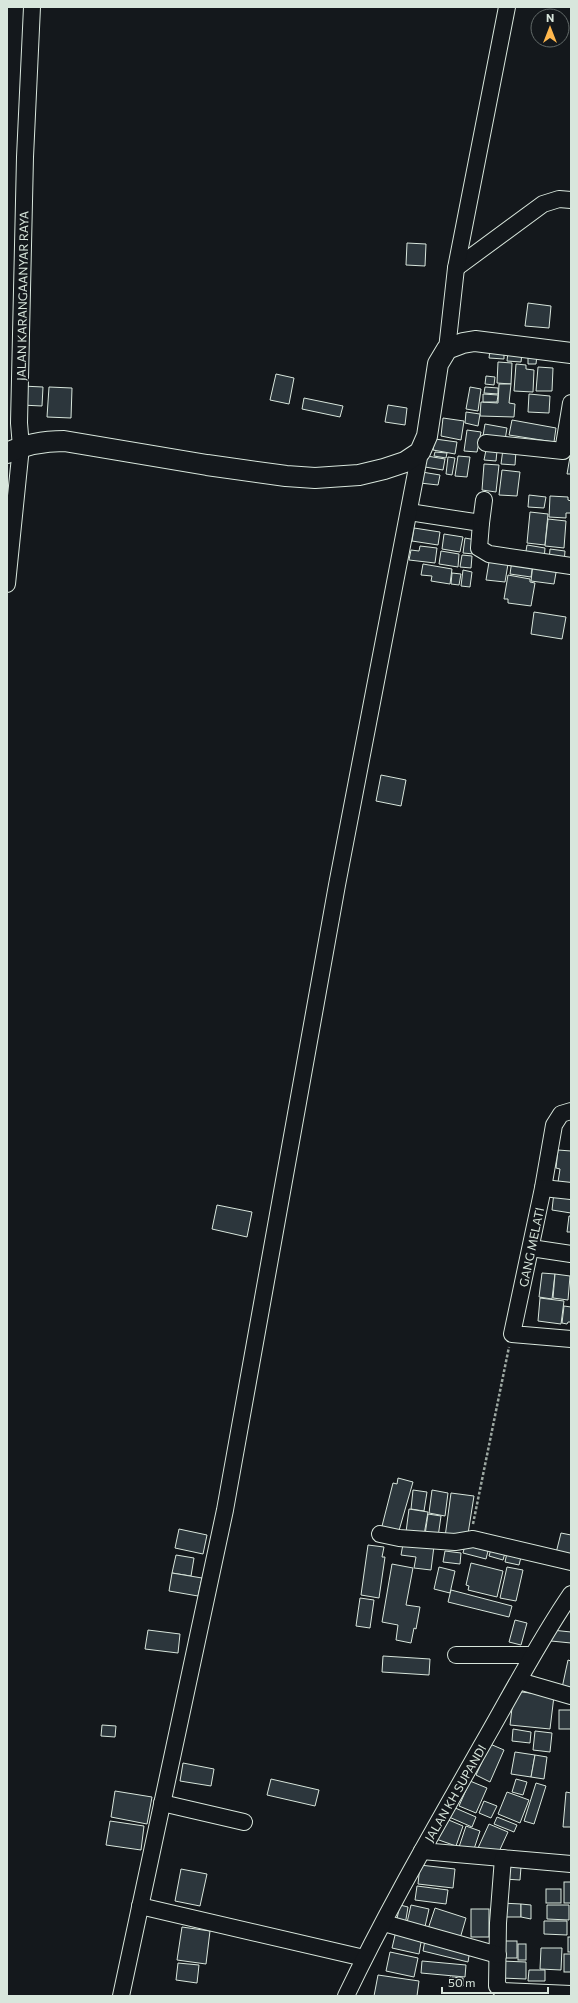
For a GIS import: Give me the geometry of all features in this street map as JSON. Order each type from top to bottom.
[{"type":"main road","points":[[14,450],[44,441],[64,441],[207,465],[286,476],[315,478],[359,475],[405,462],[420,452],[427,436],[438,364],[446,349],[463,343],[475,341],[571,353]]},
{"type":"street","name":"JALAN KARANGAANYAR RAYA","points":[[7,584],[14,450],[19,423],[25,157],[32,7]]},
{"type":"street","points":[[446,349],[456,268],[507,7]]},
{"type":"street","points":[[456,268],[542,204],[559,199],[571,200]]},
{"type":"street","points":[[486,443],[563,451],[571,403]]},
{"type":"street","points":[[121,1996],[225,1510],[337,885],[420,452]]},
{"type":"street","points":[[484,500],[478,543],[482,552],[571,566]]},
{"type":"street","points":[[409,512],[481,523]]},
{"type":"street","name":"GANG MELATI","points":[[512,1334],[557,1119],[561,1114],[571,1111]]},
{"type":"street","points":[[543,1188],[571,1191]]},
{"type":"street","points":[[531,1248],[571,1254]]},
{"type":"street","points":[[512,1334],[571,1339]]},
{"type":"street","points":[[380,1534],[406,1538],[456,1542],[473,1539],[571,1562]]},
{"type":"street","name":"JALAN KH SUPANDI","points":[[346,1996],[364,1958],[422,1851],[519,1681],[532,1655],[571,1594]]},
{"type":"street","points":[[456,1655],[532,1655]]},
{"type":"street","points":[[519,1681],[571,1696]]},
{"type":"street","points":[[162,1803],[244,1822]]},
{"type":"street","points":[[422,1851],[571,1864]]},
{"type":"street","points":[[503,1858],[498,1923],[497,1984],[499,1989],[503,1991],[571,1994]]},
{"type":"street","points":[[140,1906],[364,1958]]},
{"type":"street","points":[[384,1923],[498,1955]]},
{"type":"path","points":[[473,1539],[473,1523],[512,1334]]},
{"type":"building","points":[[407,243],[426,244],[425,266],[406,265]]},
{"type":"building","points":[[528,303],[551,306],[549,328],[525,326]]},
{"type":"building","points":[[490,350],[504,351],[504,359],[489,358]]},
{"type":"building","points":[[508,352],[522,353],[521,362],[507,361]]},
{"type":"building","points":[[528,355],[537,355],[536,364],[528,364]]},
{"type":"building","points":[[498,362],[512,363],[511,384],[497,383]]},
{"type":"building","points":[[516,364],[526,365],[526,369],[534,370],[533,392],[514,391]]},
{"type":"building","points":[[538,367],[553,368],[552,391],[536,391]]},
{"type":"building","points":[[276,374],[294,378],[289,404],[270,400]]},
{"type":"building","points":[[486,376],[495,377],[494,385],[485,384]]},
{"type":"building","points":[[499,384],[511,384],[509,403],[515,404],[514,417],[480,416],[481,402],[498,403]]},
{"type":"building","points":[[22,386],[43,387],[42,406],[21,405]]},
{"type":"building","points":[[49,387],[72,388],[71,418],[47,417]]},
{"type":"building","points":[[470,387],[481,389],[478,411],[466,409]]},
{"type":"building","points":[[485,387],[498,388],[498,394],[484,393]]},
{"type":"building","points":[[483,394],[498,395],[497,402],[483,402]]},
{"type":"building","points":[[529,394],[550,396],[549,413],[528,412]]},
{"type":"building","points":[[304,398],[343,406],[340,417],[302,409]]},
{"type":"building","points":[[388,405],[407,408],[405,425],[385,422]]},
{"type":"building","points":[[466,412],[480,414],[478,426],[465,423]]},
{"type":"building","points":[[443,418],[464,421],[461,440],[441,436]]},
{"type":"building","points":[[512,420],[556,428],[554,442],[509,435]]},
{"type":"building","points":[[485,424],[507,428],[505,440],[483,436]]},
{"type":"building","points":[[467,430],[481,432],[477,452],[464,451]]},
{"type":"building","points":[[435,439],[457,442],[455,454],[433,450]]},
{"type":"building","points":[[503,449],[516,451],[515,465],[501,464]]},
{"type":"building","points":[[486,450],[497,451],[496,461],[484,460]]},
{"type":"building","points":[[571,451],[571,474],[567,474]]},
{"type":"building","points":[[435,452],[447,453],[446,458],[434,456]]},
{"type":"building","points":[[427,456],[445,459],[443,470],[425,467]]},
{"type":"building","points":[[458,456],[470,457],[467,477],[455,476]]},
{"type":"building","points":[[448,457],[455,458],[452,475],[446,474]]},
{"type":"building","points":[[484,464],[499,465],[496,492],[482,490]]},
{"type":"building","points":[[502,470],[520,472],[517,496],[499,495]]},
{"type":"building","points":[[422,472],[440,475],[438,485],[420,483]]},
{"type":"building","points":[[529,495],[546,497],[544,508],[528,507]]},
{"type":"building","points":[[550,496],[568,497],[568,500],[571,501],[571,513],[566,513],[566,518],[549,517]]},
{"type":"building","points":[[530,512],[548,514],[545,545],[527,543]]},
{"type":"building","points":[[548,519],[566,521],[564,548],[545,546]]},
{"type":"building","points":[[414,528],[440,532],[438,545],[412,541]]},
{"type":"building","points":[[444,534],[463,537],[460,552],[442,549]]},
{"type":"building","points":[[465,538],[476,540],[474,554],[463,553]]},
{"type":"building","points":[[527,545],[545,548],[544,560],[525,557]]},
{"type":"building","points":[[420,546],[437,548],[435,563],[409,560],[411,550],[419,551]]},
{"type":"building","points":[[550,549],[565,551],[564,563],[549,560]]},
{"type":"building","points":[[441,551],[459,554],[458,567],[439,564]]},
{"type":"building","points":[[462,555],[472,556],[471,568],[460,567]]},
{"type":"building","points":[[512,560],[533,564],[531,577],[510,574]]},
{"type":"building","points":[[489,562],[508,564],[505,582],[486,580]]},
{"type":"building","points":[[423,564],[452,569],[450,584],[431,581],[432,576],[421,575]]},
{"type":"building","points":[[533,564],[557,567],[554,584],[531,581]]},
{"type":"building","points":[[463,570],[472,572],[470,587],[461,586]]},
{"type":"building","points":[[452,573],[461,574],[459,585],[451,584]]},
{"type":"building","points":[[508,575],[530,579],[530,582],[535,583],[531,606],[508,603],[508,599],[504,599]]},
{"type":"building","points":[[534,612],[566,617],[562,639],[531,634]]},
{"type":"building","points":[[381,775],[406,780],[401,806],[376,801]]},
{"type":"building","points":[[558,1150],[571,1151],[571,1183],[558,1182],[560,1169],[556,1168]]},
{"type":"building","points":[[554,1192],[571,1194],[571,1213],[552,1210]]},
{"type":"building","points":[[217,1205],[252,1212],[247,1237],[212,1229]]},
{"type":"building","points":[[569,1216],[571,1216],[571,1232],[567,1232]]},
{"type":"building","points":[[542,1273],[555,1274],[552,1299],[539,1297]]},
{"type":"building","points":[[555,1274],[570,1276],[568,1300],[553,1298]]},
{"type":"building","points":[[540,1298],[564,1301],[561,1324],[538,1321]]},
{"type":"building","points":[[564,1306],[571,1307],[571,1322],[568,1322],[567,1324],[562,1323]]},
{"type":"building","points":[[398,1478],[413,1482],[398,1534],[381,1530],[393,1483],[397,1484]]},
{"type":"building","points":[[413,1490],[427,1492],[424,1511],[411,1509]]},
{"type":"building","points":[[432,1490],[448,1493],[445,1516],[429,1513]]},
{"type":"building","points":[[451,1493],[474,1496],[467,1540],[445,1537]]},
{"type":"building","points":[[409,1509],[428,1512],[424,1535],[406,1532]]},
{"type":"building","points":[[428,1514],[441,1516],[438,1537],[425,1535]]},
{"type":"building","points":[[179,1529],[207,1535],[203,1554],[175,1548]]},
{"type":"building","points":[[561,1533],[571,1535],[571,1557],[556,1553]]},
{"type":"building","points":[[403,1544],[434,1546],[431,1570],[414,1568],[416,1557],[401,1555]]},
{"type":"building","points":[[368,1545],[384,1547],[382,1557],[385,1557],[379,1598],[361,1595]]},
{"type":"building","points":[[465,1545],[488,1551],[486,1559],[463,1553]]},
{"type":"building","points":[[491,1549],[505,1553],[503,1560],[489,1556]]},
{"type":"building","points":[[445,1551],[461,1553],[460,1564],[443,1562]]},
{"type":"building","points":[[507,1553],[521,1557],[519,1565],[505,1562]]},
{"type":"building","points":[[176,1555],[194,1558],[191,1576],[172,1573]]},
{"type":"building","points":[[471,1563],[503,1571],[497,1597],[468,1590],[469,1586],[466,1585]]},
{"type":"building","points":[[392,1564],[413,1568],[406,1605],[420,1607],[416,1629],[414,1628],[411,1643],[396,1640],[398,1625],[382,1622]]},
{"type":"building","points":[[439,1567],[455,1571],[450,1593],[434,1589]]},
{"type":"building","points":[[507,1567],[523,1570],[516,1601],[500,1598]]},
{"type":"building","points":[[172,1573],[202,1578],[198,1596],[169,1591]]},
{"type":"building","points":[[451,1590],[512,1606],[509,1617],[448,1602]]},
{"type":"building","points":[[360,1598],[374,1600],[370,1628],[356,1626]]},
{"type":"building","points":[[515,1620],[527,1623],[521,1645],[509,1642]]},
{"type":"building","points":[[148,1630],[180,1634],[178,1653],[145,1649]]},
{"type":"building","points":[[552,1630],[571,1632],[571,1643],[551,1641]]},
{"type":"building","points":[[383,1656],[430,1659],[429,1675],[382,1672]]},
{"type":"building","points":[[568,1660],[571,1661],[571,1690],[562,1688]]},
{"type":"building","points":[[514,1691],[554,1696],[550,1729],[510,1725]]},
{"type":"building","points":[[559,1710],[571,1710],[571,1729],[559,1729]]},
{"type":"building","points":[[102,1725],[116,1726],[115,1737],[101,1736]]},
{"type":"building","points":[[513,1729],[531,1732],[530,1743],[512,1741]]},
{"type":"building","points":[[535,1731],[552,1733],[550,1752],[533,1750]]},
{"type":"building","points":[[490,1744],[504,1750],[490,1782],[476,1775]]},
{"type":"building","points":[[515,1752],[535,1755],[531,1777],[511,1774]]},
{"type":"building","points":[[535,1755],[547,1757],[544,1779],[531,1777]]},
{"type":"building","points":[[183,1763],[214,1769],[211,1786],[180,1781]]},
{"type":"building","points":[[271,1779],[319,1790],[315,1806],[267,1795]]},
{"type":"building","points":[[516,1779],[527,1782],[523,1795],[512,1792]]},
{"type":"building","points":[[470,1781],[487,1788],[476,1813],[459,1806]]},
{"type":"building","points":[[536,1783],[546,1786],[534,1824],[524,1821]]},
{"type":"building","points":[[115,1791],[152,1797],[147,1824],[111,1817]]},
{"type":"building","points":[[507,1792],[529,1800],[520,1823],[498,1814]]},
{"type":"building","points":[[566,1792],[571,1793],[571,1827],[563,1827]]},
{"type":"building","points":[[484,1801],[497,1806],[491,1818],[479,1813]]},
{"type":"building","points":[[453,1807],[476,1817],[472,1827],[449,1817]]},
{"type":"building","points":[[497,1817],[517,1825],[514,1832],[494,1824]]},
{"type":"building","points":[[444,1818],[463,1826],[456,1846],[436,1839]]},
{"type":"building","points":[[110,1821],[144,1826],[141,1850],[106,1845]]},
{"type":"building","points":[[489,1824],[508,1832],[497,1856],[478,1848]]},
{"type":"building","points":[[466,1826],[480,1831],[473,1852],[459,1847]]},
{"type":"building","points":[[420,1865],[455,1869],[453,1888],[418,1884]]},
{"type":"building","points":[[505,1866],[521,1867],[520,1880],[504,1879]]},
{"type":"building","points":[[181,1869],[207,1874],[200,1906],[175,1901]]},
{"type":"building","points":[[564,1882],[571,1882],[571,1903],[564,1903]]},
{"type":"building","points":[[417,1886],[448,1890],[446,1904],[415,1900]]},
{"type":"building","points":[[546,1889],[561,1889],[561,1903],[546,1903]]},
{"type":"building","points":[[501,1903],[521,1904],[521,1917],[501,1917]]},
{"type":"building","points":[[521,1904],[531,1905],[531,1919],[521,1917]]},
{"type":"building","points":[[400,1905],[408,1907],[405,1925],[396,1923]]},
{"type":"building","points":[[411,1905],[429,1909],[424,1931],[406,1927]]},
{"type":"building","points":[[547,1905],[569,1905],[569,1920],[547,1919]]},
{"type":"building","points":[[435,1908],[466,1918],[459,1942],[427,1932]]},
{"type":"building","points":[[471,1909],[489,1909],[489,1937],[471,1937]]},
{"type":"building","points":[[544,1921],[567,1921],[567,1935],[544,1934]]},
{"type":"building","points":[[182,1927],[210,1931],[206,1964],[177,1960]]},
{"type":"building","points":[[396,1931],[422,1937],[419,1954],[392,1948]]},
{"type":"building","points":[[568,1937],[571,1937],[571,1952],[568,1952]]},
{"type":"building","points":[[425,1940],[470,1950],[468,1962],[423,1951]]},
{"type":"building","points":[[505,1941],[517,1941],[517,1958],[505,1958]]},
{"type":"building","points":[[518,1944],[526,1944],[526,1960],[518,1960]]},
{"type":"building","points":[[541,1948],[562,1948],[561,1970],[540,1969]]},
{"type":"building","points":[[390,1952],[418,1958],[414,1977],[386,1971]]},
{"type":"building","points":[[564,1954],[571,1954],[571,1972],[564,1972]]},
{"type":"building","points":[[422,1961],[466,1965],[465,1977],[421,1973]]},
{"type":"building","points":[[501,1961],[526,1962],[526,1979],[501,1978]]},
{"type":"building","points":[[178,1963],[199,1965],[197,1983],[176,1980]]},
{"type":"building","points":[[529,1970],[545,1970],[545,1981],[528,1981]]},
{"type":"building","points":[[378,1975],[419,1981],[417,1996],[374,1996]]},
{"type":"building","points":[[450,1977],[463,1978],[463,1986],[450,1985]]}]
